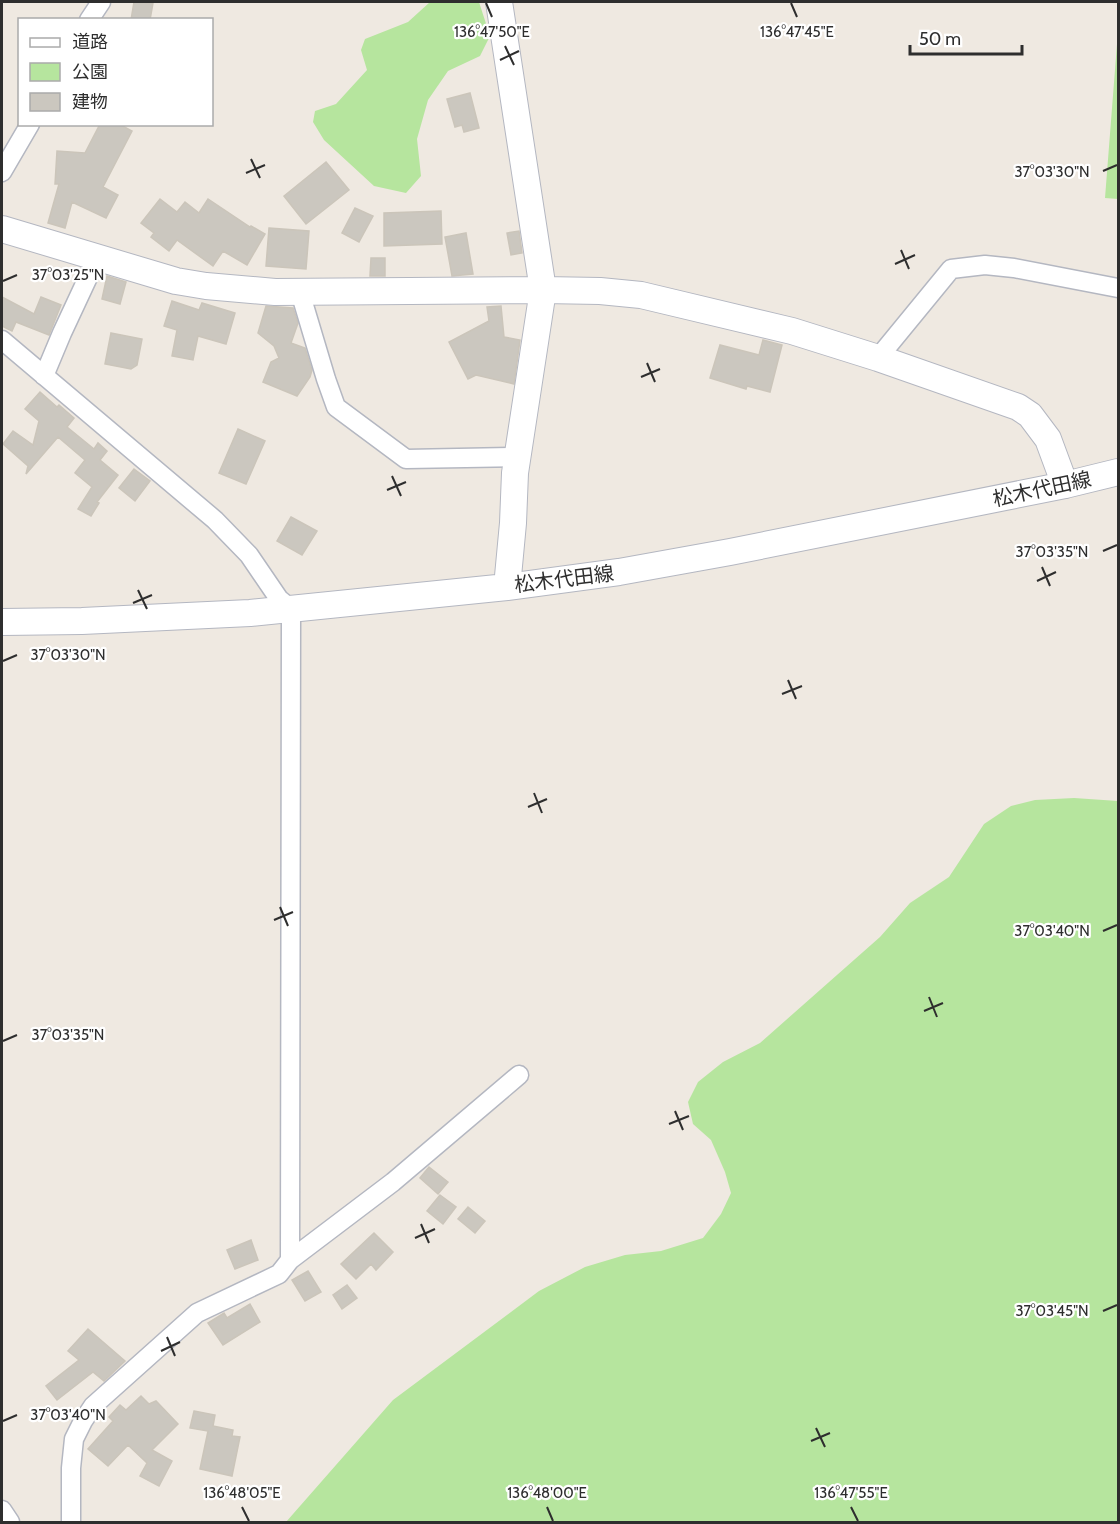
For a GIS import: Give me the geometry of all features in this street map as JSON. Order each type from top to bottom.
[{"type":"street","points":[[90,18],[101,2]]},
{"type":"street","points":[[499,2],[543,290],[515,473],[507,587]]},
{"type":"street","points":[[2,172],[29,126]]},
{"type":"street","points":[[2,229],[176,281],[206,286],[274,292],[600,291],[641,295],[792,331],[1018,406],[1030,416],[1048,439],[1065,485]]},
{"type":"street","points":[[44,376],[97,258]]},
{"type":"street","points":[[878,358],[951,269],[985,265],[1014,268],[1119,288]]},
{"type":"street","points":[[300,292],[336,407],[406,459],[517,457]]},
{"type":"street","points":[[2,340],[215,520],[249,555],[279,599],[291,609],[290,1260]]},
{"type":"street","name":"松木代田線","points":[[2,622],[82,621],[250,613],[507,587],[619,572],[1065,485],[1119,472]]},
{"type":"street","points":[[71,1522],[71,1468],[74,1439],[93,1406],[197,1313],[279,1274],[290,1260],[393,1182],[519,1076]]},
{"type":"street","points":[[2,1510],[10,1522]]},
{"type":"green space","points":[[430,2],[479,2],[490,36],[480,56],[448,71],[428,100],[417,139],[421,176],[406,193],[374,186],[324,140],[313,122],[315,111],[336,104],[367,70],[361,50],[365,39],[408,22]]},
{"type":"green space","points":[[1118,31],[1118,199],[1105,198]]},
{"type":"green space","points":[[1074,798],[1118,801],[1118,1522],[286,1522],[393,1400],[539,1291],[585,1267],[625,1255],[661,1251],[703,1238],[721,1214],[731,1193],[725,1172],[711,1140],[693,1124],[688,1102],[698,1082],[723,1062],[760,1043],[880,937],[910,903],[949,877],[984,824],[1011,806],[1035,800]]},
{"type":"building","points":[[134,2],[153,3],[150,18],[131,18]]},
{"type":"building","points":[[470,93],[479,128],[464,132],[462,125],[455,127],[447,99]]},
{"type":"building","points":[[99,126],[123,126],[132,131],[103,187],[118,195],[106,218],[72,202],[65,228],[48,223],[59,184],[55,184],[57,151],[85,153]]},
{"type":"building","points":[[326,162],[349,190],[306,224],[284,196]]},
{"type":"building","points":[[160,199],[177,212],[185,202],[199,213],[208,199],[250,227],[265,234],[247,265],[223,251],[213,266],[177,240],[169,251],[151,237],[154,233],[141,223]]},
{"type":"building","points":[[355,208],[373,216],[359,242],[342,233]]},
{"type":"building","points":[[441,211],[442,244],[384,246],[384,213]]},
{"type":"building","points":[[269,228],[309,231],[306,269],[266,266]]},
{"type":"building","points":[[519,231],[522,253],[511,255],[507,233]]},
{"type":"building","points":[[466,233],[473,274],[452,276],[445,237]]},
{"type":"building","points":[[371,258],[385,258],[385,276],[370,276]]},
{"type":"building","points":[[107,276],[126,282],[120,304],[102,299]]},
{"type":"building","points":[[2,297],[34,314],[41,297],[61,305],[49,335],[16,322],[12,331],[2,326]]},
{"type":"building","points":[[172,301],[199,310],[202,303],[235,313],[226,344],[198,336],[193,360],[172,356],[177,330],[164,326]]},
{"type":"building","points":[[266,306],[293,308],[298,323],[291,343],[305,348],[312,370],[297,396],[263,382],[271,362],[279,358],[274,346],[258,333]]},
{"type":"building","points":[[501,306],[504,337],[520,340],[514,384],[476,375],[468,379],[449,342],[489,321],[487,307]]},
{"type":"building","points":[[111,333],[142,339],[137,365],[131,369],[105,364]]},
{"type":"building","points":[[763,340],[782,345],[770,392],[747,386],[746,389],[710,378],[720,345],[759,355]]},
{"type":"building","points":[[40,392],[74,418],[67,427],[94,449],[98,443],[107,451],[100,460],[118,475],[97,502],[99,503],[91,516],[78,509],[92,487],[75,473],[85,460],[58,437],[26,474],[28,466],[3,444],[13,431],[33,445],[39,421],[25,409]]},
{"type":"building","points":[[238,429],[265,441],[246,484],[219,473]]},
{"type":"building","points":[[134,469],[150,481],[135,501],[119,488]]},
{"type":"building","points":[[291,517],[317,531],[302,555],[277,541]]},
{"type":"building","points":[[429,1167],[448,1182],[438,1194],[420,1178]]},
{"type":"building","points":[[440,1195],[456,1207],[443,1224],[427,1211]]},
{"type":"building","points":[[468,1207],[485,1221],[475,1233],[458,1219]]},
{"type":"building","points":[[374,1233],[393,1252],[376,1270],[371,1264],[356,1279],[341,1264]]},
{"type":"building","points":[[251,1240],[258,1260],[235,1269],[227,1250]]},
{"type":"building","points":[[308,1271],[321,1292],[305,1301],[292,1280]]},
{"type":"building","points":[[347,1285],[357,1298],[342,1309],[333,1295]]},
{"type":"building","points":[[250,1304],[260,1322],[223,1345],[208,1323],[224,1313],[227,1318]]},
{"type":"building","points":[[88,1329],[125,1361],[104,1381],[93,1372],[57,1400],[46,1386],[79,1360],[68,1351]]},
{"type":"building","points":[[141,1396],[149,1404],[156,1401],[178,1424],[152,1450],[172,1461],[159,1486],[140,1476],[147,1463],[128,1445],[108,1466],[88,1449],[113,1421],[109,1417],[120,1405],[126,1410]]},
{"type":"building","points":[[194,1411],[215,1415],[213,1426],[233,1430],[232,1436],[240,1437],[232,1476],[200,1469],[208,1431],[190,1428]]}]
